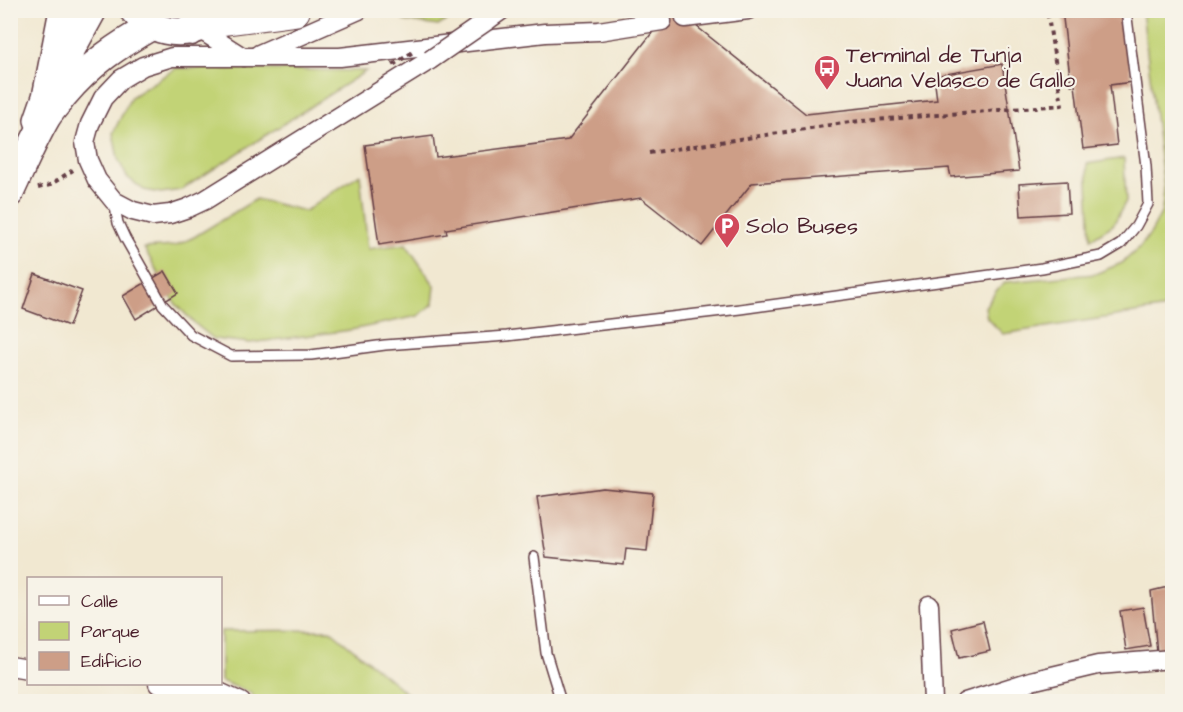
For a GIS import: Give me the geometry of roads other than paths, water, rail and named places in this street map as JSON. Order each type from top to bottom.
[{"type":"highway","points":[[214,20],[294,10]]},
{"type":"main road","points":[[21,174],[46,97],[63,10]]},
{"type":"main road","points":[[46,97],[93,10]]},
{"type":"main road","points":[[21,174],[48,114],[80,76],[119,45],[143,18],[176,33],[214,20]]},
{"type":"street","points":[[249,57],[359,10]]},
{"type":"street","points":[[685,18],[748,10]]},
{"type":"street","points":[[495,15],[430,60],[188,208],[170,214],[153,216],[133,211],[114,201],[97,180],[88,160],[85,142],[90,124],[103,98],[121,79],[143,66],[172,57],[340,57],[545,33],[599,31],[662,21]]},
{"type":"street","points":[[172,57],[214,20],[249,57]]},
{"type":"street","points":[[929,605],[933,702]]},
{"type":"street","points":[[965,702],[1031,681],[1098,665],[1173,659]]},
{"type":"street","points":[[10,666],[27,669]]},
{"type":"street","points":[[175,685],[208,687],[241,702]]},
{"type":"lane","points":[[114,201],[118,223],[125,238],[163,304],[191,335],[231,356],[311,356],[385,345],[507,336],[740,309],[1042,268],[1101,256],[1121,244],[1136,226],[1148,204],[1146,166],[1126,10]]},
{"type":"lane","points":[[534,557],[546,653],[561,702]]},
{"type":"place","name":"Terminal de Tunja Juana Velasco de Gallo","points":[[827,91]]},
{"type":"place","name":"Solo Buses","points":[[727,249]]}]
